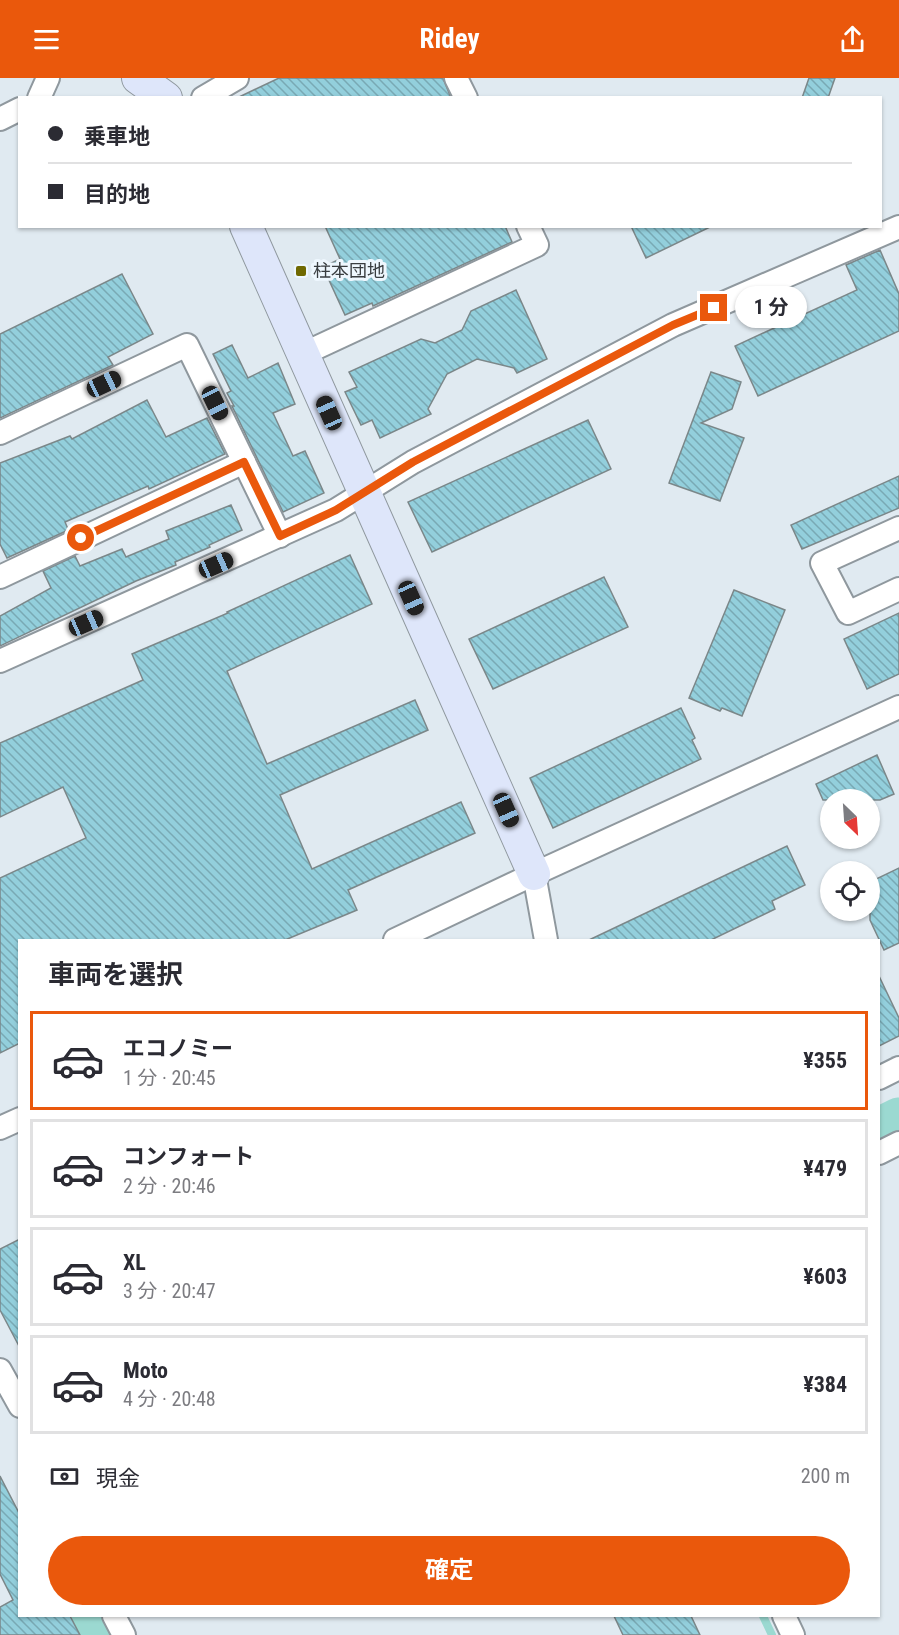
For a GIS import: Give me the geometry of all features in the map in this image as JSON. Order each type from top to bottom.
[{"type":"street","points":[[40,96],[48,78]]},
{"type":"street","points":[[138,78],[163,96]]},
{"type":"street","points":[[206,96],[237,78]]},
{"type":"street","points":[[456,78],[465,96]]},
{"type":"street","points":[[0,119],[18,110]]},
{"type":"street","points":[[0,662],[336,510],[413,462],[673,325],[899,227]]},
{"type":"street","points":[[247,228],[534,874],[546,939]]},
{"type":"street","points":[[303,354],[537,245],[529,228]]},
{"type":"street","points":[[0,433],[187,345],[280,536]]},
{"type":"street","points":[[0,577],[244,462]]},
{"type":"street","points":[[899,528],[822,563],[848,613],[899,589]]},
{"type":"street","points":[[396,939],[899,707]]},
{"type":"street","points":[[880,1078],[899,1068]]},
{"type":"street","points":[[0,1128],[18,1120]]},
{"type":"street","points":[[880,1152],[899,1143]]},
{"type":"street","points":[[0,1370],[18,1402]]},
{"type":"street","points":[[115,1617],[124,1635]]},
{"type":"street","points":[[784,1617],[793,1635]]},
{"type":"building","points":[[279,78],[443,78],[450,96],[241,96]]},
{"type":"building","points":[[809,78],[835,78],[829,96],[803,96]]},
{"type":"building","points":[[326,228],[506,228],[512,242],[373,306],[372,303],[345,315],[323,267],[340,259]]},
{"type":"building","points":[[632,228],[708,228],[646,258]]},
{"type":"building","points":[[880,250],[899,294],[899,331],[758,396],[735,346],[857,290],[846,265]]},
{"type":"building","points":[[122,274],[153,334],[108,357],[113,365],[0,418],[0,334]]},
{"type":"building","points":[[516,290],[547,359],[517,373],[514,368],[477,359],[447,374],[428,409],[431,414],[380,438],[372,420],[361,425],[345,392],[357,387],[349,372],[421,339],[435,343],[462,330],[471,311]]},
{"type":"building","points":[[232,345],[248,378],[278,363],[295,404],[273,413],[293,456],[305,451],[324,493],[283,512],[232,406],[234,406],[227,393],[231,391],[213,354]]},
{"type":"building","points":[[711,372],[741,382],[732,409],[701,423],[744,438],[720,501],[669,483]]},
{"type":"building","points":[[147,400],[166,437],[207,418],[225,454],[149,489],[148,486],[65,522],[68,529],[64,532],[7,558],[0,544],[0,463],[70,436],[72,439]]},
{"type":"building","points":[[588,420],[611,469],[432,552],[408,502]]},
{"type":"building","points":[[899,476],[899,508],[802,549],[791,525]]},
{"type":"building","points":[[231,505],[242,530],[175,562],[176,565],[136,581],[0,646],[0,616],[51,588],[43,571],[75,556],[80,566],[122,549],[126,557],[169,539],[166,531]]},
{"type":"building","points":[[350,555],[372,604],[227,671],[267,764],[415,700],[428,730],[280,795],[312,869],[461,802],[475,833],[348,890],[357,910],[287,939],[18,939],[18,1044],[0,1053],[0,878],[86,838],[63,787],[0,817],[0,743],[143,680],[132,654]]},
{"type":"building","points":[[604,577],[628,627],[493,689],[469,639]]},
{"type":"building","points":[[734,590],[785,610],[742,716],[722,708],[720,711],[689,698]]},
{"type":"building","points":[[899,613],[899,674],[867,689],[844,639]]},
{"type":"building","points":[[681,708],[695,738],[692,740],[701,759],[553,828],[530,778]]},
{"type":"building","points":[[877,755],[894,794],[880,800],[880,789],[820,789],[820,793],[816,784]]},
{"type":"building","points":[[787,846],[805,885],[772,901],[775,909],[713,939],[591,939]]},
{"type":"building","points":[[899,868],[899,943],[884,950],[870,921],[880,921],[880,877]]},
{"type":"building","points":[[880,978],[899,1018],[899,1036],[880,1046]]},
{"type":"building","points":[[18,1240],[18,1344],[0,1310],[0,1249]]},
{"type":"building","points":[[0,1476],[18,1511],[18,1617],[71,1617],[80,1635],[0,1635],[0,1607],[13,1600],[0,1574]]},
{"type":"building","points":[[614,1617],[691,1617],[700,1635],[623,1635]]},
{"type":"waterway","points":[[880,1130],[899,1120]]},
{"type":"waterway","points":[[95,1617],[105,1635]]},
{"type":"waterway","points":[[763,1617],[772,1635]]},
{"type":"place","name":"柱本団地","points":[[301,271]]},
{"type":"route","points":[[81,538],[244,462],[280,536],[336,510],[413,462],[673,325],[714,308]]}]
